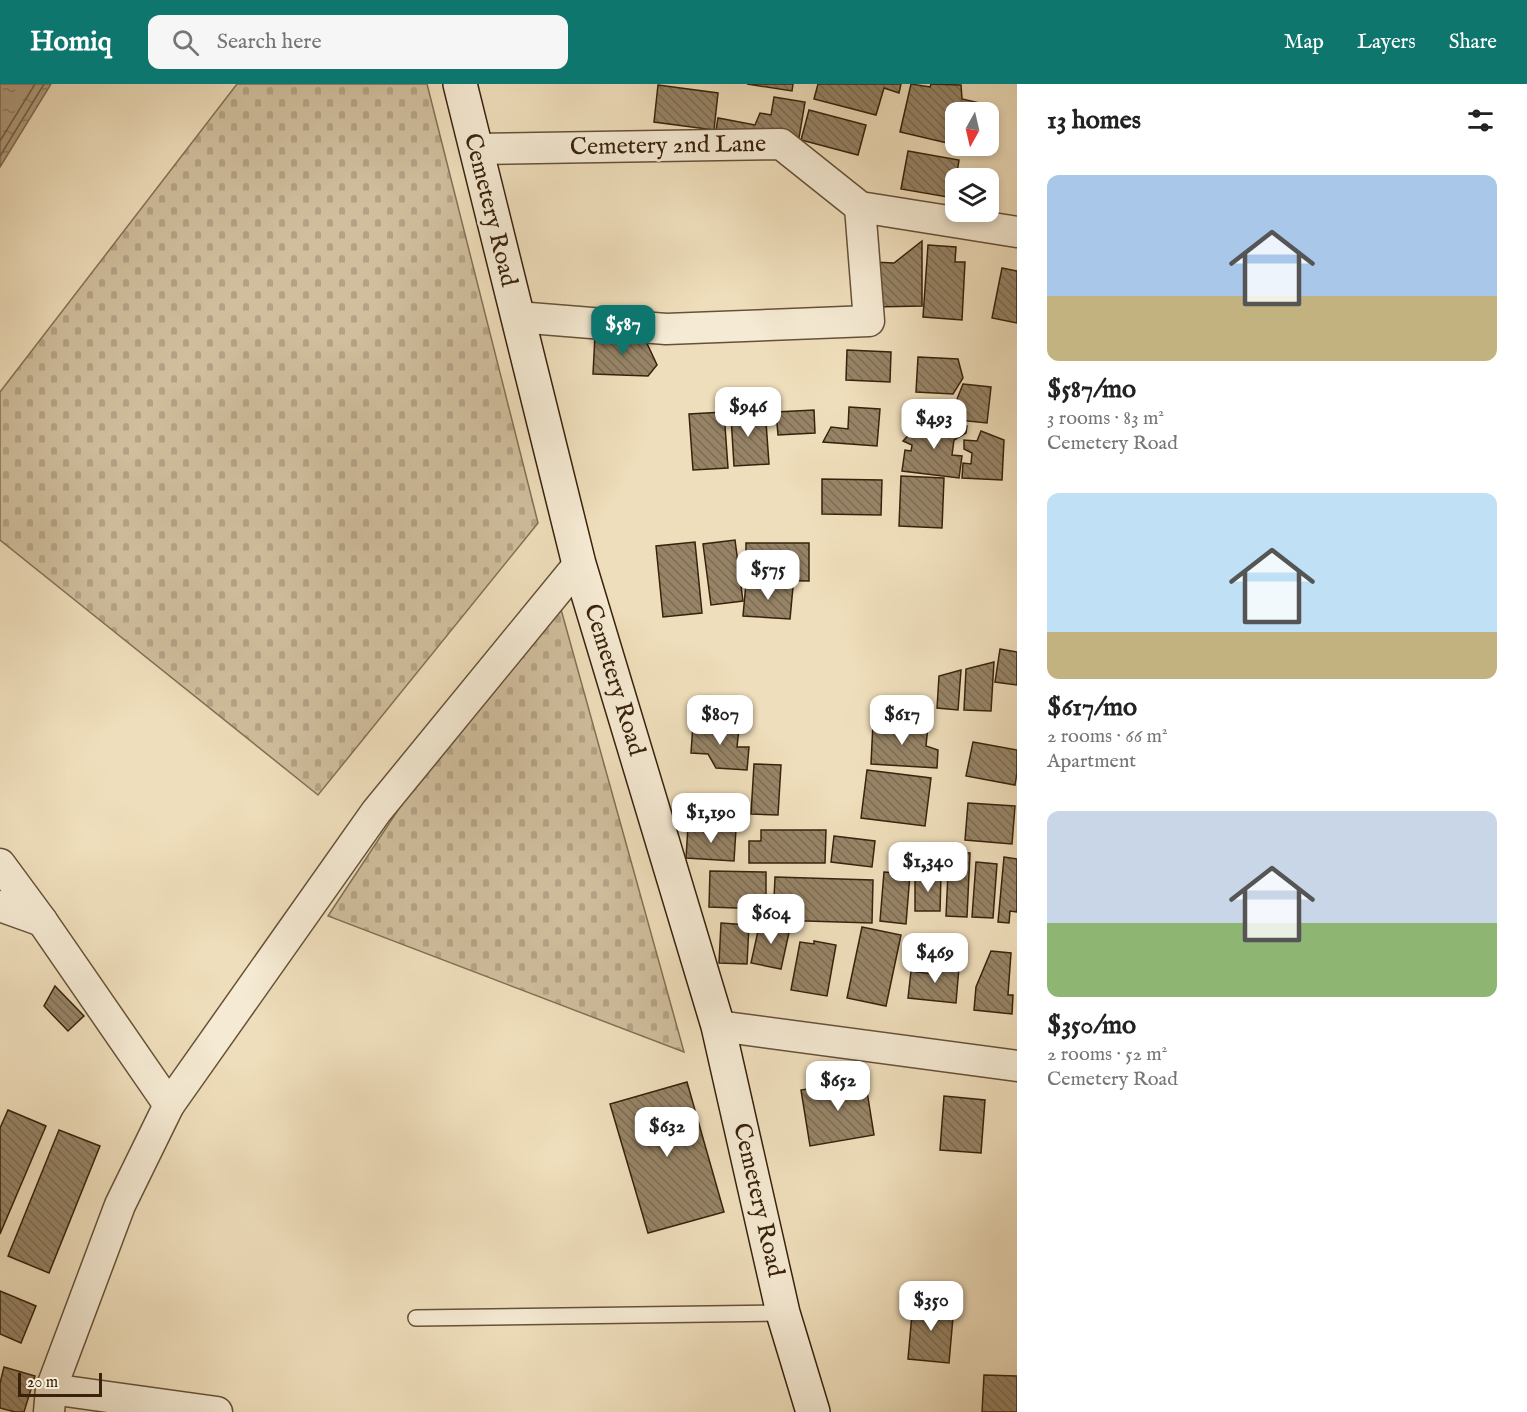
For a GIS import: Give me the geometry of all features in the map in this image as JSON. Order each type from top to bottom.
[{"type":"street","name":"Cemetery Road","points":[[460,84],[579,564],[718,1026],[783,1313],[813,1412]]},
{"type":"street","name":"Cemetery 2nd Lane","points":[[475,149],[781,144],[860,207],[1017,232]]},
{"type":"street","points":[[517,317],[666,329],[869,321],[860,207]]},
{"type":"street","points":[[217,1412],[50,1401],[120,1205],[169,1105],[376,812],[579,564]]},
{"type":"street","points":[[0,864],[169,1105]]},
{"type":"street","points":[[0,906],[42,921]]},
{"type":"street","points":[[718,1026],[1017,1066]]},
{"type":"lane","points":[[416,1318],[783,1313]]},
{"type":"green space","points":[[237,84],[427,84],[538,523],[318,795],[0,540],[0,392]]},
{"type":"green space","points":[[552,577],[684,1052],[328,916]]},
{"type":"water","points":[[0,84],[51,84],[0,167]]},
{"type":"building","points":[[747,84],[793,84],[792,91]]},
{"type":"building","points":[[818,84],[901,84],[899,93],[884,88],[876,115],[814,99]]},
{"type":"building","points":[[911,84],[930,87],[931,84],[961,85],[962,99],[975,102],[945,102],[945,142],[900,132]]},
{"type":"building","points":[[658,85],[718,93],[714,130],[654,122]]},
{"type":"building","points":[[774,97],[805,102],[797,150],[715,136],[718,118],[755,125],[760,113],[771,115]]},
{"type":"building","points":[[809,110],[866,125],[858,155],[801,140]]},
{"type":"building","points":[[908,151],[959,160],[958,168],[945,168],[945,197],[901,189]]},
{"type":"building","points":[[922,241],[922,306],[873,307],[873,262],[894,263]]},
{"type":"building","points":[[928,245],[956,247],[955,262],[965,262],[962,320],[923,317]]},
{"type":"building","points":[[1002,268],[1017,271],[1017,323],[992,318]]},
{"type":"building","points":[[595,335],[644,337],[657,365],[648,376],[593,374]]},
{"type":"building","points":[[847,350],[891,352],[890,382],[846,380]]},
{"type":"building","points":[[918,357],[958,359],[963,378],[953,394],[916,392]]},
{"type":"building","points":[[963,384],[991,387],[987,423],[949,419]]},
{"type":"building","points":[[730,400],[766,422],[769,464],[734,466]]},
{"type":"building","points":[[849,407],[880,409],[877,446],[823,442],[831,427],[848,429]]},
{"type":"building","points":[[814,410],[815,433],[778,435],[776,412]]},
{"type":"building","points":[[724,412],[728,468],[693,470],[689,414]]},
{"type":"building","points":[[921,422],[967,426],[966,433],[954,440],[952,455],[962,456],[959,478],[902,471],[905,450],[911,451],[912,445],[903,441]]},
{"type":"building","points":[[981,431],[1004,440],[1002,480],[962,478],[963,463],[971,464],[972,453],[964,449],[964,440],[977,441]]},
{"type":"building","points":[[901,476],[944,478],[942,528],[899,526]]},
{"type":"building","points":[[822,479],[882,480],[881,515],[822,514]]},
{"type":"building","points":[[735,540],[743,601],[711,605],[703,544]]},
{"type":"building","points":[[695,542],[702,613],[663,617],[656,546]]},
{"type":"building","points":[[746,543],[809,543],[809,581],[746,580]]},
{"type":"building","points":[[746,583],[793,587],[790,619],[743,616]]},
{"type":"building","points":[[1000,649],[1017,652],[1017,685],[995,682]]},
{"type":"building","points":[[994,662],[991,711],[964,710],[966,669]]},
{"type":"building","points":[[961,670],[958,710],[937,708],[939,676]]},
{"type":"building","points":[[873,723],[928,726],[926,746],[938,750],[937,768],[871,764]]},
{"type":"building","points":[[693,724],[739,728],[737,747],[749,747],[747,770],[716,768],[708,754],[691,753]]},
{"type":"building","points":[[973,742],[1017,750],[1015,785],[966,776]]},
{"type":"building","points":[[754,764],[781,765],[778,815],[751,814]]},
{"type":"building","points":[[867,770],[931,778],[925,826],[861,818]]},
{"type":"building","points":[[968,803],[1015,806],[1012,844],[965,840]]},
{"type":"building","points":[[688,826],[736,829],[734,861],[686,858]]},
{"type":"building","points":[[761,830],[826,830],[825,863],[749,863],[749,841],[761,841]]},
{"type":"building","points":[[834,836],[875,841],[872,867],[831,862]]},
{"type":"building","points":[[949,852],[970,853],[967,917],[946,916]]},
{"type":"building","points":[[1004,857],[1017,859],[1017,912],[1010,911],[1009,923],[998,922]]},
{"type":"building","points":[[976,862],[997,864],[993,918],[972,917]]},
{"type":"building","points":[[710,871],[766,872],[766,909],[709,907]]},
{"type":"building","points":[[884,872],[910,874],[906,924],[880,921]]},
{"type":"building","points":[[915,874],[941,875],[940,911],[915,911]]},
{"type":"building","points":[[775,877],[873,880],[872,923],[773,920]]},
{"type":"building","points":[[760,922],[790,928],[781,969],[751,963]]},
{"type":"building","points":[[721,923],[749,925],[747,964],[719,963]]},
{"type":"building","points":[[862,927],[901,935],[886,1006],[847,998]]},
{"type":"building","points":[[814,941],[836,945],[827,996],[791,990],[800,942],[814,944]]},
{"type":"building","points":[[991,951],[1011,953],[1008,995],[1013,995],[1012,1014],[974,1010],[976,987]]},
{"type":"building","points":[[933,964],[959,967],[956,1003],[908,998],[911,971],[932,974]]},
{"type":"building","points":[[55,986],[84,1016],[68,1031],[44,1006]]},
{"type":"building","points":[[865,1079],[874,1135],[810,1146],[801,1090]]},
{"type":"building","points":[[687,1082],[724,1212],[648,1233],[610,1104]]},
{"type":"building","points":[[944,1096],[985,1100],[981,1153],[940,1150]]},
{"type":"building","points":[[8,1110],[46,1126],[0,1234],[0,1128]]},
{"type":"building","points":[[59,1130],[100,1146],[49,1273],[8,1256]]},
{"type":"building","points":[[0,1291],[36,1306],[21,1343],[0,1334]]},
{"type":"building","points":[[913,1302],[954,1306],[949,1363],[908,1359]]},
{"type":"building","points":[[4,1367],[35,1376],[24,1412],[0,1408],[0,1383]]},
{"type":"building","points":[[984,1375],[1017,1376],[1017,1412],[982,1412]]}]
